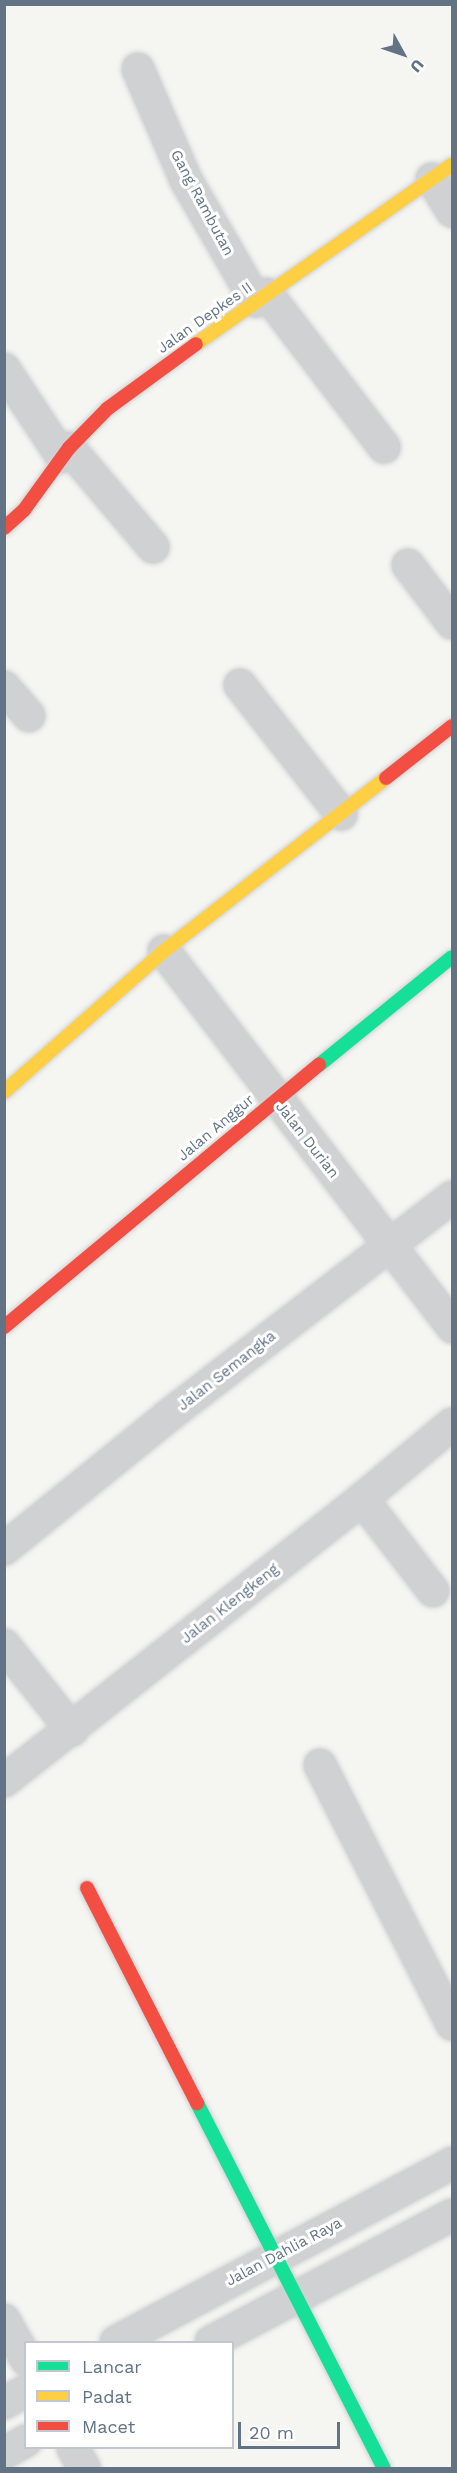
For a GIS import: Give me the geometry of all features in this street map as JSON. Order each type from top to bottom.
[{"type":"street","name":"Gang Rambutan","points":[[138,69],[186,180],[261,298],[384,447]]},
{"type":"street","name":"Jalan Depkes II","points":[[4,528],[24,510],[65,452],[107,409],[442,172]]},
{"type":"street","points":[[442,172],[453,211]]},
{"type":"street","points":[[4,369],[65,452],[153,547]]},
{"type":"street","points":[[408,565],[453,623]]},
{"type":"street","points":[[240,685],[341,814]]},
{"type":"street","points":[[4,687],[30,716]]},
{"type":"street","points":[[4,1092],[164,951],[453,726]]},
{"type":"street","name":"Jalan Durian","points":[[164,951],[453,1327]]},
{"type":"street","name":"Jalan Anggur","points":[[4,1327],[276,1099],[453,957]]},
{"type":"street","name":"Jalan Semangka","points":[[4,1549],[168,1416],[453,1197]]},
{"type":"street","name":"Jalan Klengkeng","points":[[4,1781],[72,1730],[453,1424]]},
{"type":"street","points":[[362,1499],[433,1592]]},
{"type":"street","points":[[4,1645],[72,1730]]},
{"type":"street","points":[[320,1765],[453,2024]]},
{"type":"street","points":[[87,1888],[384,2469]]},
{"type":"street","name":"Jalan Dahlia Raya","points":[[120,2341],[453,2163]]},
{"type":"street","points":[[215,2341],[453,2216]]},
{"type":"street","points":[[4,2320],[24,2355]]},
{"type":"street","points":[[4,2403],[24,2392]]},
{"type":"street","points":[[4,2452],[24,2442]]},
{"type":"street","points":[[74,2449],[84,2469]]},
{"type":"traffic: fast","points":[[319,1065],[452,957]]},
{"type":"traffic: fast","points":[[197,2103],[384,2468]]},
{"type":"traffic: slow","points":[[196,344],[452,165]]},
{"type":"traffic: slow","points":[[4,1092],[164,951],[386,778]]},
{"type":"traffic: jam","points":[[4,528],[24,510],[69,448],[107,409],[196,344]]},
{"type":"traffic: jam","points":[[386,778],[452,726]]},
{"type":"traffic: jam","points":[[4,1327],[319,1065]]},
{"type":"traffic: jam","points":[[87,1888],[197,2103]]}]
